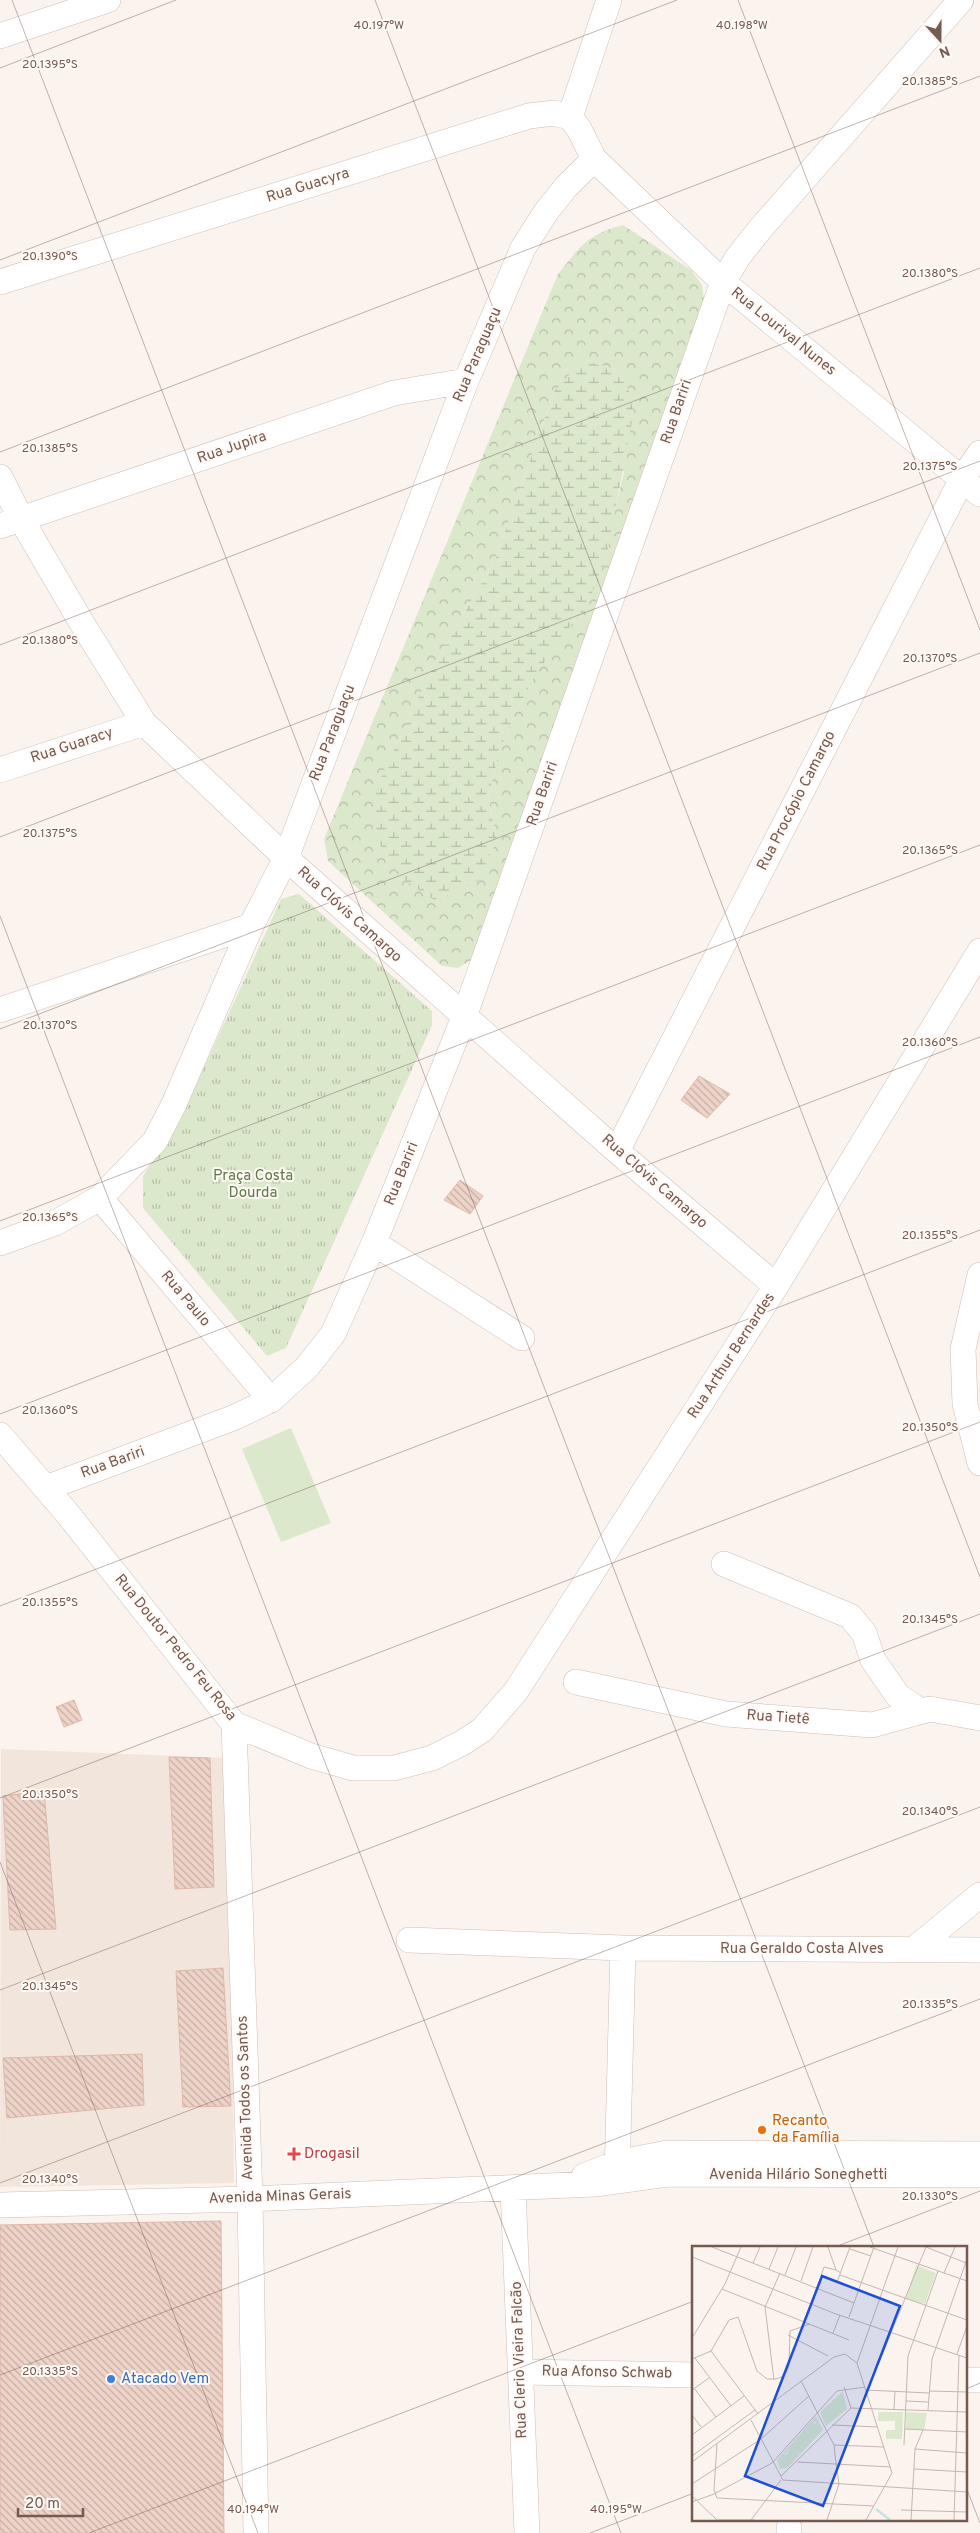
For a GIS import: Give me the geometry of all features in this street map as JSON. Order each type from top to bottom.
[{"type":"street","points":[[0,36],[108,0]]},
{"type":"street","points":[[594,159],[579,129],[570,117],[609,0]]},
{"type":"street","name":"Rua Bariri","points":[[46,1488],[233,1418],[271,1400],[307,1367],[332,1334],[374,1244],[464,1017],[723,282],[738,257],[760,228],[961,0]]},
{"type":"street","name":"Rua Guacyra","points":[[0,282],[529,116],[554,113],[570,117]]},
{"type":"street","name":"Rua Lourival Nunes","points":[[594,159],[723,282],[971,487]]},
{"type":"street","name":"Rua Paraguaçu","points":[[0,1243],[55,1223],[100,1198],[155,1141],[174,1104],[251,926],[286,858],[466,382],[523,248],[550,206],[594,159]]},
{"type":"street","name":"Rua Jupira","points":[[11,523],[394,393],[466,382]]},
{"type":"street","name":"Rua Procópio Camargo","points":[[617,1151],[971,487],[980,453]]},
{"type":"street","name":"Rua Clóvis Camargo","points":[[0,477],[11,523],[144,723],[286,858],[464,1017],[617,1151],[776,1286]]},
{"type":"street","name":"Rua Guaracy","points":[[0,770],[144,723]]},
{"type":"street","points":[[0,1010],[251,926]]},
{"type":"street","name":"Rua Arthur Bernardes","points":[[462,1743],[482,1730],[516,1691],[776,1286],[980,951]]},
{"type":"street","name":"Rua Paulo","points":[[100,1198],[271,1400]]},
{"type":"street","points":[[374,1244],[522,1338]]},
{"type":"street","points":[[980,1275],[963,1349],[965,1404],[980,1463]]},
{"type":"street","name":"Rua Doutor Pedro Feu Rosa","points":[[0,1435],[10,1461],[46,1488],[234,1724],[311,1756],[353,1768],[394,1768],[432,1758],[462,1743]]},
{"type":"street","points":[[724,1564],[850,1616],[864,1633],[873,1660],[898,1696],[919,1710]]},
{"type":"street","name":"Rua Tietê","points":[[576,1682],[726,1714],[872,1725],[884,1723],[919,1710],[930,1709],[980,1718]]},
{"type":"street","name":"Avenida Todos os Santos","points":[[234,1724],[250,2199],[256,2533]]},
{"type":"street","points":[[913,1950],[980,1896]]},
{"type":"street","name":"Rua Geraldo Costa Alves","points":[[409,1940],[623,1948],[980,1950]]},
{"type":"street","points":[[617,2172],[623,1948]]},
{"type":"street","name":"Avenida Hilário Soneghetti","points":[[617,2172],[667,2153],[980,2154]]},
{"type":"street","name":"Avenida Minas Gerais","points":[[0,2205],[250,2199],[561,2186],[617,2172]]},
{"type":"street","name":"Avenida Hilário Soneghetti","points":[[617,2172],[980,2176]]},
{"type":"street","name":"Rua Clerio Vieira Falcão","points":[[513,2188],[526,2533]]},
{"type":"street","name":"Rua Afonso Schwab","points":[[521,2372],[692,2375]]},
{"type":"shaded area","points":[[1,1749],[230,1758],[234,2183],[0,2187]]},
{"type":"green space","points":[[623,225],[691,270],[702,285],[705,310],[476,957],[458,968],[442,966],[328,861],[324,839],[558,274],[586,242]],"holes":[[[554,392],[624,472],[614,514],[515,713],[499,753],[488,798],[497,840],[478,880],[436,900],[392,755],[429,675],[496,558]]]},
{"type":"green space","points":[[581,361],[623,370],[634,411],[606,559],[589,600],[536,674],[515,713],[499,753],[488,798],[497,840],[478,881],[436,901],[400,877],[377,839],[373,795],[429,675],[496,558],[554,392]]},
{"type":"green space","name":"Praça Costa Dourda","points":[[299,894],[432,1011],[432,1025],[286,1348],[267,1356],[143,1208],[143,1176],[181,1118],[281,899]]},
{"type":"green space","points":[[291,1428],[331,1523],[281,1542],[242,1449]]},
{"type":"building","points":[[699,1076],[730,1094],[707,1118],[681,1100]]},
{"type":"building","points":[[460,1180],[483,1196],[470,1214],[444,1200]]},
{"type":"building","points":[[74,1700],[82,1720],[64,1727],[56,1707]]},
{"type":"building","points":[[169,1757],[210,1758],[214,1887],[175,1889]]},
{"type":"building","points":[[44,1791],[56,1929],[10,1930],[3,1796]]},
{"type":"building","points":[[223,1968],[231,2106],[183,2107],[176,1971]]},
{"type":"building","points":[[142,2054],[144,2105],[7,2118],[3,2058]]},
{"type":"building","name":"Atacado Vem","points":[[221,2221],[224,2533],[0,2533],[0,2225]]},
{"type":"place","name":"Recanto da Família","points":[[762,2130]]},
{"type":"place","name":"Drogasil","points":[[294,2154]]},
{"type":"place","name":"Atacado Vem","points":[[111,2379]]}]
